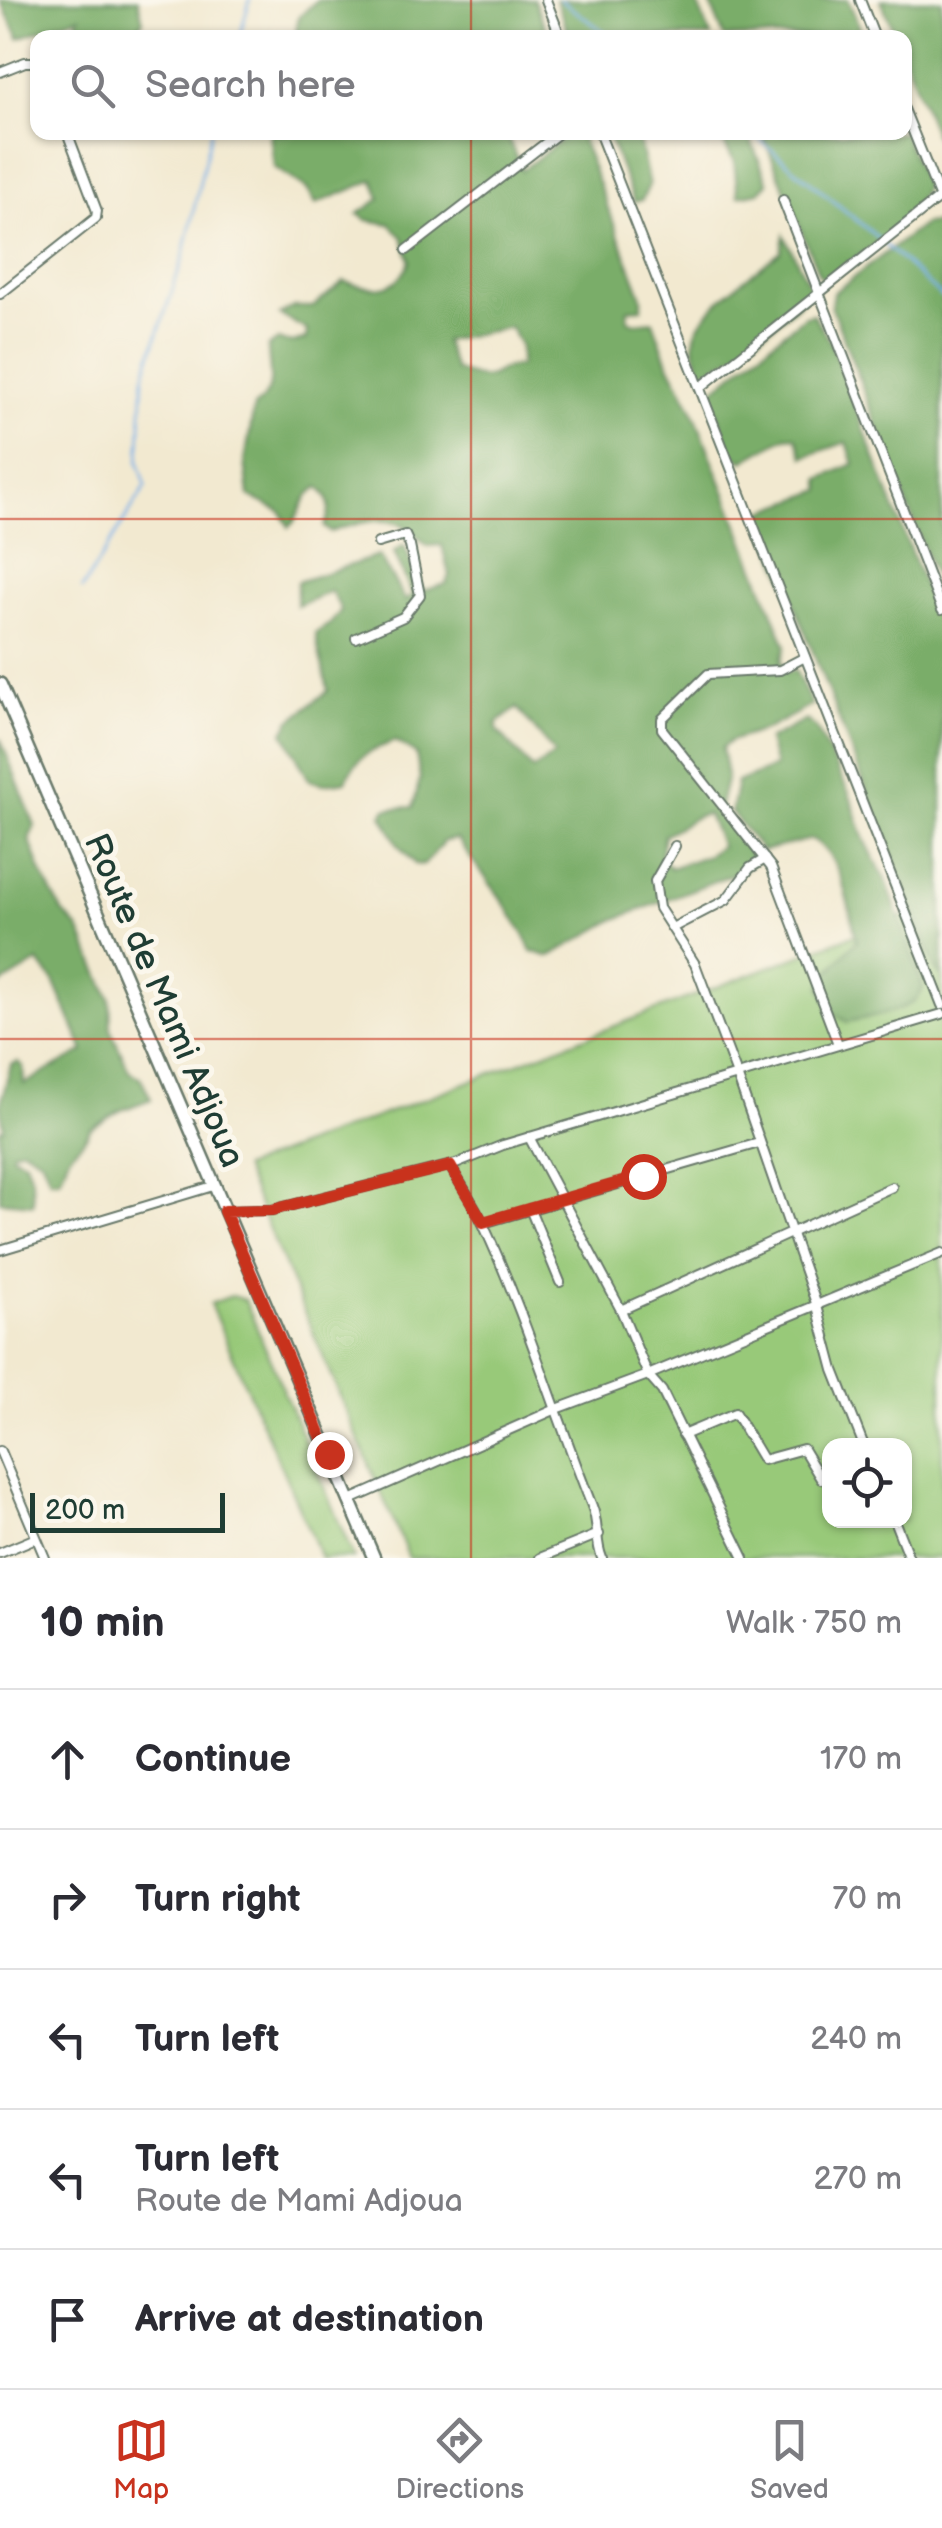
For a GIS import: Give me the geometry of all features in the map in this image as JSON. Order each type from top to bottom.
[{"type":"street","points":[[546,0],[557,30]]},
{"type":"street","points":[[860,0],[873,30]]},
{"type":"street","points":[[0,72],[30,62]]},
{"type":"street","points":[[701,387],[941,200],[912,129]]},
{"type":"street","points":[[0,294],[96,218],[97,211],[71,140]]},
{"type":"street","points":[[408,250],[550,140]]},
{"type":"street","points":[[602,140],[942,1005]]},
{"type":"street","points":[[784,200],[942,610]]},
{"type":"street","points":[[356,638],[402,617],[420,595],[405,535],[378,543]]},
{"type":"street","points":[[805,657],[780,670],[708,674],[662,719],[662,728],[771,867],[838,1044]]},
{"type":"street","name":"Route de Mami Adjoua","points":[[0,684],[374,1558]]},
{"type":"street","points":[[675,846],[655,881],[659,908],[695,964],[792,1232],[834,1370],[861,1438]]},
{"type":"street","points":[[672,928],[726,900],[750,868],[764,859]]},
{"type":"street","points":[[224,1211],[272,1210],[450,1166],[529,1137],[942,1014]]},
{"type":"street","points":[[529,1137],[621,1310],[648,1375],[662,1391],[744,1558]]},
{"type":"street","points":[[483,1222],[759,1143]]},
{"type":"street","points":[[450,1166],[483,1222],[544,1372],[554,1410],[597,1518],[602,1558]]},
{"type":"street","points":[[0,1250],[213,1186]]},
{"type":"street","points":[[621,1310],[892,1187]]},
{"type":"street","points":[[530,1208],[560,1282]]},
{"type":"street","points":[[348,1501],[554,1410],[942,1253]]},
{"type":"street","points":[[684,1434],[734,1413],[760,1458],[803,1449],[821,1479]]},
{"type":"street","points":[[0,1451],[45,1558]]},
{"type":"street","points":[[897,1528],[908,1558]]},
{"type":"street","points":[[540,1558],[599,1534]]},
{"type":"street","points":[[0,1554],[36,1538]]},
{"type":"green space","points":[[0,0],[138,0],[143,21],[135,30],[75,30],[80,16],[41,30],[30,30],[30,34],[19,38]]},
{"type":"green space","points":[[317,0],[534,0],[546,30],[296,30],[298,18]]},
{"type":"green space","points":[[556,0],[696,0],[708,30],[567,30]]},
{"type":"green space","points":[[709,0],[848,0],[861,30],[721,30]]},
{"type":"green space","points":[[881,0],[942,0],[942,146],[912,77],[912,30],[893,30]]},
{"type":"green space","points":[[271,140],[509,140],[522,170],[562,140],[582,140],[642,297],[642,308],[628,309],[628,320],[653,321],[667,360],[692,408],[786,646],[781,661],[787,672],[795,670],[812,705],[722,748],[727,776],[718,813],[756,861],[741,871],[616,919],[549,957],[532,951],[507,907],[457,839],[444,841],[424,865],[415,864],[399,846],[382,815],[386,809],[413,807],[420,778],[416,754],[395,741],[365,755],[346,781],[323,784],[309,780],[284,732],[290,721],[328,691],[316,633],[341,610],[331,591],[297,606],[297,582],[379,556],[406,601],[412,595],[394,552],[404,545],[423,591],[446,584],[449,575],[442,545],[428,546],[402,525],[375,521],[330,532],[324,527],[328,501],[319,487],[308,496],[289,527],[281,512],[249,496],[245,461],[254,407],[269,387],[268,347],[278,340],[293,343],[306,339],[307,330],[280,315],[293,307],[313,307],[344,281],[373,288],[390,285],[410,261],[403,238],[390,224],[367,220],[358,214],[380,199],[374,180],[316,204],[307,189],[274,167]],"holes":[[[510,327],[520,345],[520,366],[480,377],[455,370],[444,341]],[[517,708],[555,754],[533,770],[497,730],[497,723]],[[708,814],[721,846],[708,855],[671,868],[660,858],[664,835]]]},
{"type":"green space","points":[[610,140],[639,140],[649,185],[642,200],[634,202]]},
{"type":"green space","points":[[722,140],[751,140],[768,183],[759,192],[738,196],[734,161]]},
{"type":"green space","points":[[765,140],[906,140],[925,185],[909,214],[826,279],[819,275]]},
{"type":"green space","points":[[936,223],[942,228],[942,596],[831,305],[833,293],[924,224]]},
{"type":"green space","points":[[784,235],[812,290],[741,350],[701,371],[694,344],[698,329],[717,303],[781,251]]},
{"type":"green space","points":[[813,314],[831,343],[942,633],[942,977],[759,513],[822,490],[820,479],[854,464],[847,442],[804,457],[796,436],[785,437],[743,461],[732,453],[711,397],[715,388],[805,316]]},
{"type":"green space","points":[[806,720],[816,728],[849,793],[865,840],[887,883],[923,987],[912,1003],[902,1008],[847,1022],[833,1013],[821,987],[825,976],[857,940],[843,885],[831,858],[812,839],[762,851],[731,812],[737,782],[775,767],[768,740]]},
{"type":"green space","points":[[0,738],[35,826],[29,839],[43,876],[62,911],[79,929],[110,998],[111,1030],[129,1071],[141,1078],[151,1099],[119,1111],[90,1129],[69,1156],[59,1179],[50,1179],[42,1160],[22,1148],[13,1151],[12,1155],[25,1161],[32,1180],[33,1204],[0,1201],[0,1130],[4,1129],[0,1106],[11,1065],[18,1062],[23,1066],[24,1084],[84,1051],[54,981],[38,962],[0,985]]},
{"type":"green space","points":[[942,901],[942,1558],[409,1558],[243,1168]]},
{"type":"green space","points":[[231,1296],[245,1300],[354,1558],[321,1558],[210,1304]]},
{"type":"waterway","points":[[241,30],[250,0]]},
{"type":"waterway","points":[[560,0],[602,30]]},
{"type":"waterway","points":[[82,589],[146,486],[139,463],[144,376],[183,258],[209,140]]},
{"type":"waterway","points":[[760,140],[942,297]]},
{"type":"route","points":[[329,1454],[224,1211],[272,1210],[450,1166],[483,1222],[643,1176]]}]
